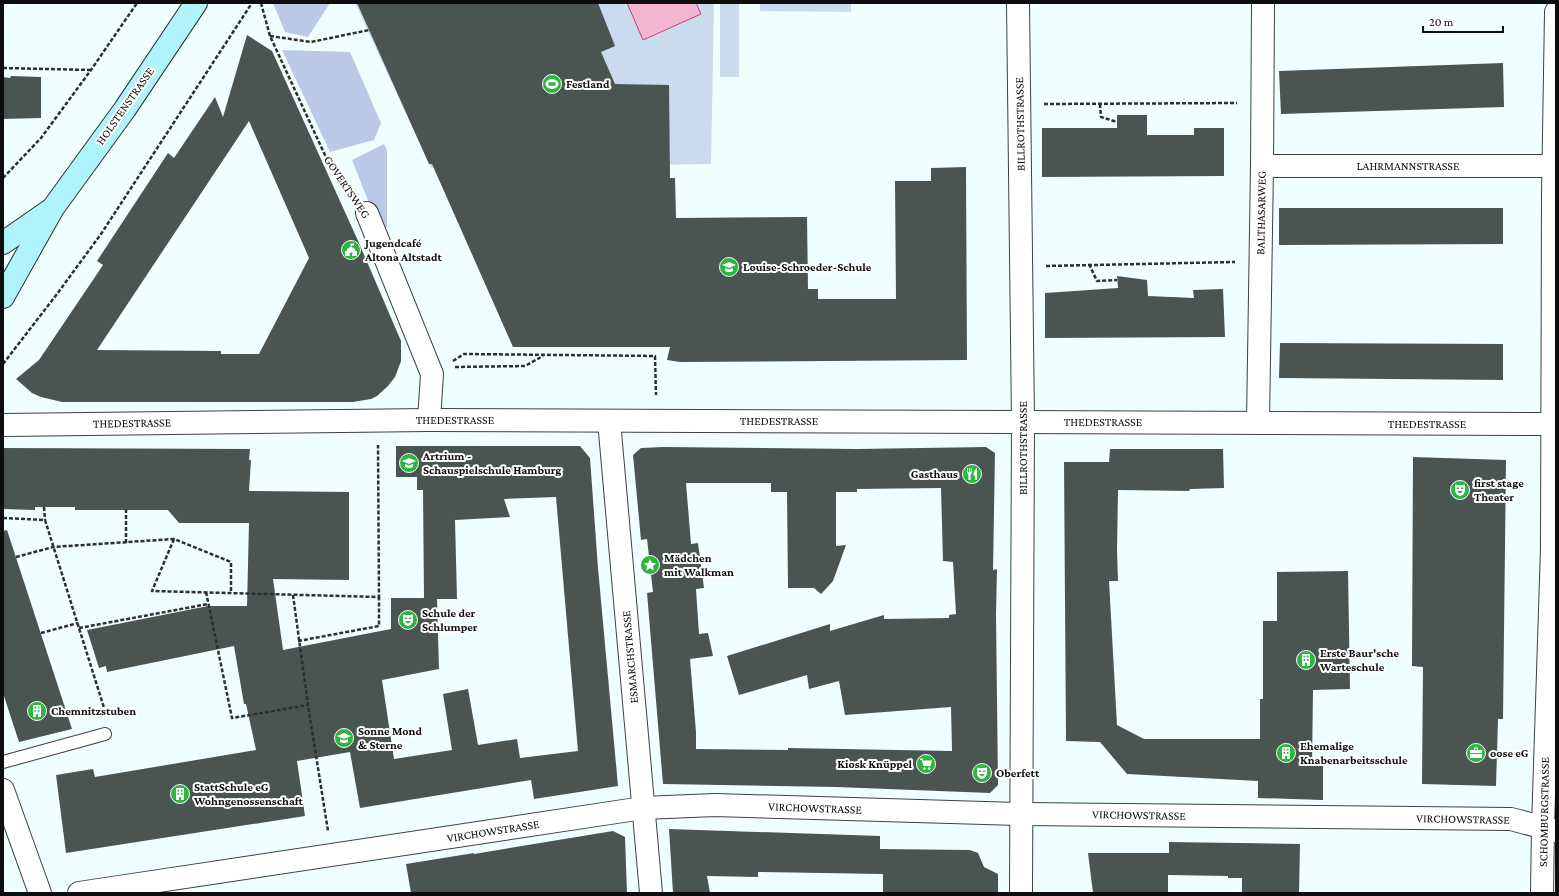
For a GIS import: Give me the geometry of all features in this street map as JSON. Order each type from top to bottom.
[{"type":"main road","name":"HOLSTENSTRASSE","points":[[3,298],[53,208],[125,109],[196,3]]},
{"type":"main road","name":"HOLSTENSTRASSE","points":[[3,243],[53,208]]},
{"type":"street","name":"BILLROTHSTRASSE","points":[[1018,3],[1023,422],[1021,893]]},
{"type":"street","name":"BALTHASARWEG","points":[[1258,423],[1263,3]]},
{"type":"street","name":"SCHOMBURGSTRASSE","points":[[1542,893],[1549,829],[1554,424],[1554,166],[1556,12]]},
{"type":"street","name":"LAHRMANNSTRASSE","points":[[1262,166],[1554,166]]},
{"type":"street","name":"GOVERTSWEG","points":[[367,213],[432,374],[430,420]]},
{"type":"street","name":"THEDESTRASSE","points":[[3,425],[430,420],[1554,424]]},
{"type":"street","name":"ESMARCHSTRASSE","points":[[609,421],[651,893]]},
{"type":"street","points":[[3,790],[13,844],[40,893]]},
{"type":"street","name":"VIRCHOWSTRASSE","points":[[79,893],[643,808],[715,805],[1022,814],[1511,819],[1549,829]]},
{"type":"lane","points":[[3,762],[105,734]]},
{"type":"path","points":[[3,178],[41,138],[91,70],[137,3]]},
{"type":"path","points":[[3,364],[101,234],[252,3]]},
{"type":"path","name":"GOVERTSWEG","points":[[261,3],[270,36],[330,166],[367,213]]},
{"type":"path","points":[[270,36],[311,42],[369,30]]},
{"type":"path","points":[[3,68],[91,70]]},
{"type":"path","points":[[1020,104],[1262,103]]},
{"type":"path","points":[[1100,104],[1101,117],[1117,122]]},
{"type":"path","points":[[1022,266],[1260,262]]},
{"type":"path","points":[[1089,264],[1097,281],[1117,280]]},
{"type":"path","points":[[464,354],[655,356],[656,397]]},
{"type":"path","points":[[452,367],[525,366],[544,355]]},
{"type":"path","points":[[298,641],[379,626],[378,421]]},
{"type":"path","points":[[44,507],[45,520],[53,547],[106,713],[107,724],[105,734]]},
{"type":"path","points":[[126,507],[126,542]]},
{"type":"path","points":[[3,518],[45,520]]},
{"type":"path","points":[[174,539],[152,591],[379,597]]},
{"type":"path","points":[[16,557],[53,547],[174,539],[231,562],[231,593]]},
{"type":"path","points":[[206,592],[232,718],[308,705]]},
{"type":"path","points":[[293,595],[298,641],[332,855]]},
{"type":"path","points":[[79,628],[208,604]]},
{"type":"path","points":[[41,633],[78,623]]},
{"type":"shaded area","points":[[273,3],[330,3],[308,37],[285,32]]},
{"type":"shaded area","name":"Festland","points":[[355,3],[714,3],[711,164],[431,168]]},
{"type":"shaded area","points":[[627,3],[696,3],[701,14],[643,40]]},
{"type":"shaded area","points":[[720,3],[739,3],[739,77],[720,77]]},
{"type":"shaded area","points":[[760,3],[851,3],[851,12],[760,11]]},
{"type":"shaded area","points":[[282,50],[350,52],[381,123],[374,140],[330,152]]},
{"type":"shaded area","points":[[384,144],[387,150],[387,227],[378,226],[352,160]]},
{"type":"building","points":[[357,3],[598,3],[615,46],[601,52],[615,84],[669,85],[670,178],[675,178],[676,218],[807,217],[808,289],[818,289],[818,299],[896,299],[895,181],[931,181],[931,168],[966,167],[967,360],[680,362],[667,360],[670,347],[513,347],[432,164],[429,164]]},
{"type":"building","points":[[247,35],[272,51],[359,243],[401,341],[401,361],[395,377],[377,396],[371,399],[353,402],[62,402],[41,397],[32,393],[16,379],[39,360],[103,265],[97,261],[168,153],[174,158],[215,97],[223,117]],"holes":[[[249,121],[309,258],[259,354],[221,354],[221,351],[97,350]]]},
{"type":"building","points":[[1503,63],[1504,107],[1281,114],[1279,71]]},
{"type":"building","points":[[11,76],[41,77],[41,118],[3,119],[3,77],[10,78]]},
{"type":"building","points":[[1117,115],[1147,115],[1147,135],[1194,135],[1194,128],[1224,128],[1224,176],[1042,177],[1042,128],[1117,128]]},
{"type":"building","points":[[1279,208],[1503,208],[1503,244],[1279,245]]},
{"type":"building","points":[[1117,276],[1147,280],[1148,296],[1194,298],[1193,290],[1223,289],[1225,337],[1045,338],[1045,293],[1118,288]]},
{"type":"building","points":[[1280,343],[1503,344],[1503,380],[1279,378]]},
{"type":"building","points":[[396,446],[580,446],[590,458],[598,568],[618,786],[534,799],[531,780],[360,808],[350,752],[297,761],[305,816],[66,853],[56,775],[93,769],[95,777],[256,750],[246,704],[244,704],[234,646],[107,672],[106,666],[99,668],[87,630],[208,606],[247,606],[249,523],[179,523],[168,510],[75,510],[75,507],[35,507],[35,510],[3,509],[3,448],[250,449],[249,460],[251,460],[249,491],[349,492],[349,580],[273,579],[283,650],[391,629],[391,598],[424,598],[423,490],[417,490],[417,477],[396,477]],"holes":[[[556,497],[578,751],[520,758],[517,739],[478,745],[468,689],[443,694],[452,750],[394,759],[382,680],[439,669],[437,599],[457,599],[455,520],[510,517],[504,499]]]},
{"type":"building","points":[[986,447],[995,453],[993,570],[997,569],[996,614],[998,785],[990,793],[836,787],[663,784],[647,593],[653,592],[647,539],[641,540],[633,455],[641,448],[857,449]],"holes":[[[686,483],[771,483],[771,492],[787,492],[788,588],[814,588],[821,594],[833,581],[846,545],[836,546],[836,492],[857,492],[857,489],[941,488],[943,561],[953,562],[956,614],[949,615],[949,618],[884,619],[884,615],[830,631],[830,624],[727,656],[739,695],[807,675],[809,689],[839,681],[845,715],[951,707],[952,751],[788,748],[788,750],[696,749],[690,659],[713,656],[708,633],[699,634],[696,589],[704,588],[698,543],[691,544]]]},
{"type":"building","points":[[1110,449],[1223,449],[1224,488],[1190,489],[1189,491],[1118,490],[1118,581],[1109,581],[1117,725],[1144,739],[1260,739],[1260,699],[1263,699],[1263,621],[1277,621],[1277,572],[1348,571],[1350,689],[1313,690],[1312,766],[1323,766],[1323,800],[1258,798],[1258,781],[1127,774],[1100,742],[1066,741],[1064,462],[1109,462]]},
{"type":"building","points":[[1413,457],[1506,460],[1503,719],[1498,719],[1496,786],[1422,784],[1423,667],[1412,666]]},
{"type":"building","points":[[7,530],[72,729],[19,742],[3,693],[3,531]]},
{"type":"building","points":[[669,829],[880,836],[880,849],[970,850],[978,853],[984,867],[998,874],[998,893],[883,893],[883,874],[758,872],[758,877],[707,876],[710,893],[673,893]]},
{"type":"building","points":[[613,831],[625,837],[627,893],[411,893],[406,864]]},
{"type":"building","points":[[1169,842],[1300,844],[1299,893],[1242,893],[1242,878],[1228,878],[1228,876],[1168,875],[1168,893],[1093,893],[1088,853],[1169,853]]},
{"type":"place","name":"Festland","points":[[552,84]]},
{"type":"place","name":"Jugendcafé Altona Altstadt","points":[[351,250]]},
{"type":"place","name":"Louise-Schroeder-Schule","points":[[729,267]]},
{"type":"place","name":"Artrium - Schauspielschule Hamburg","points":[[409,463]]},
{"type":"place","name":"Gasthaus","points":[[972,474]]},
{"type":"place","name":"first stage Theater","points":[[1460,490]]},
{"type":"place","name":"Mädchen mit Walkman","points":[[650,565]]},
{"type":"place","name":"Schule der Schlumper","points":[[408,620]]},
{"type":"place","name":"Erste Baur'sche Warteschule","points":[[1306,660]]},
{"type":"place","name":"Chemnitzstuben","points":[[37,711]]},
{"type":"place","name":"Sonne Mond & Sterne","points":[[344,738]]},
{"type":"place","name":"Ehemalige Knabenarbeitsschule","points":[[1286,753]]},
{"type":"place","name":"oose eG","points":[[1476,753]]},
{"type":"place","name":"Kiosk Knüppel","points":[[926,764]]},
{"type":"place","name":"Oberfett","points":[[982,773]]},
{"type":"place","name":"StattSchule eG Wohngenossenschaft","points":[[180,794]]}]
